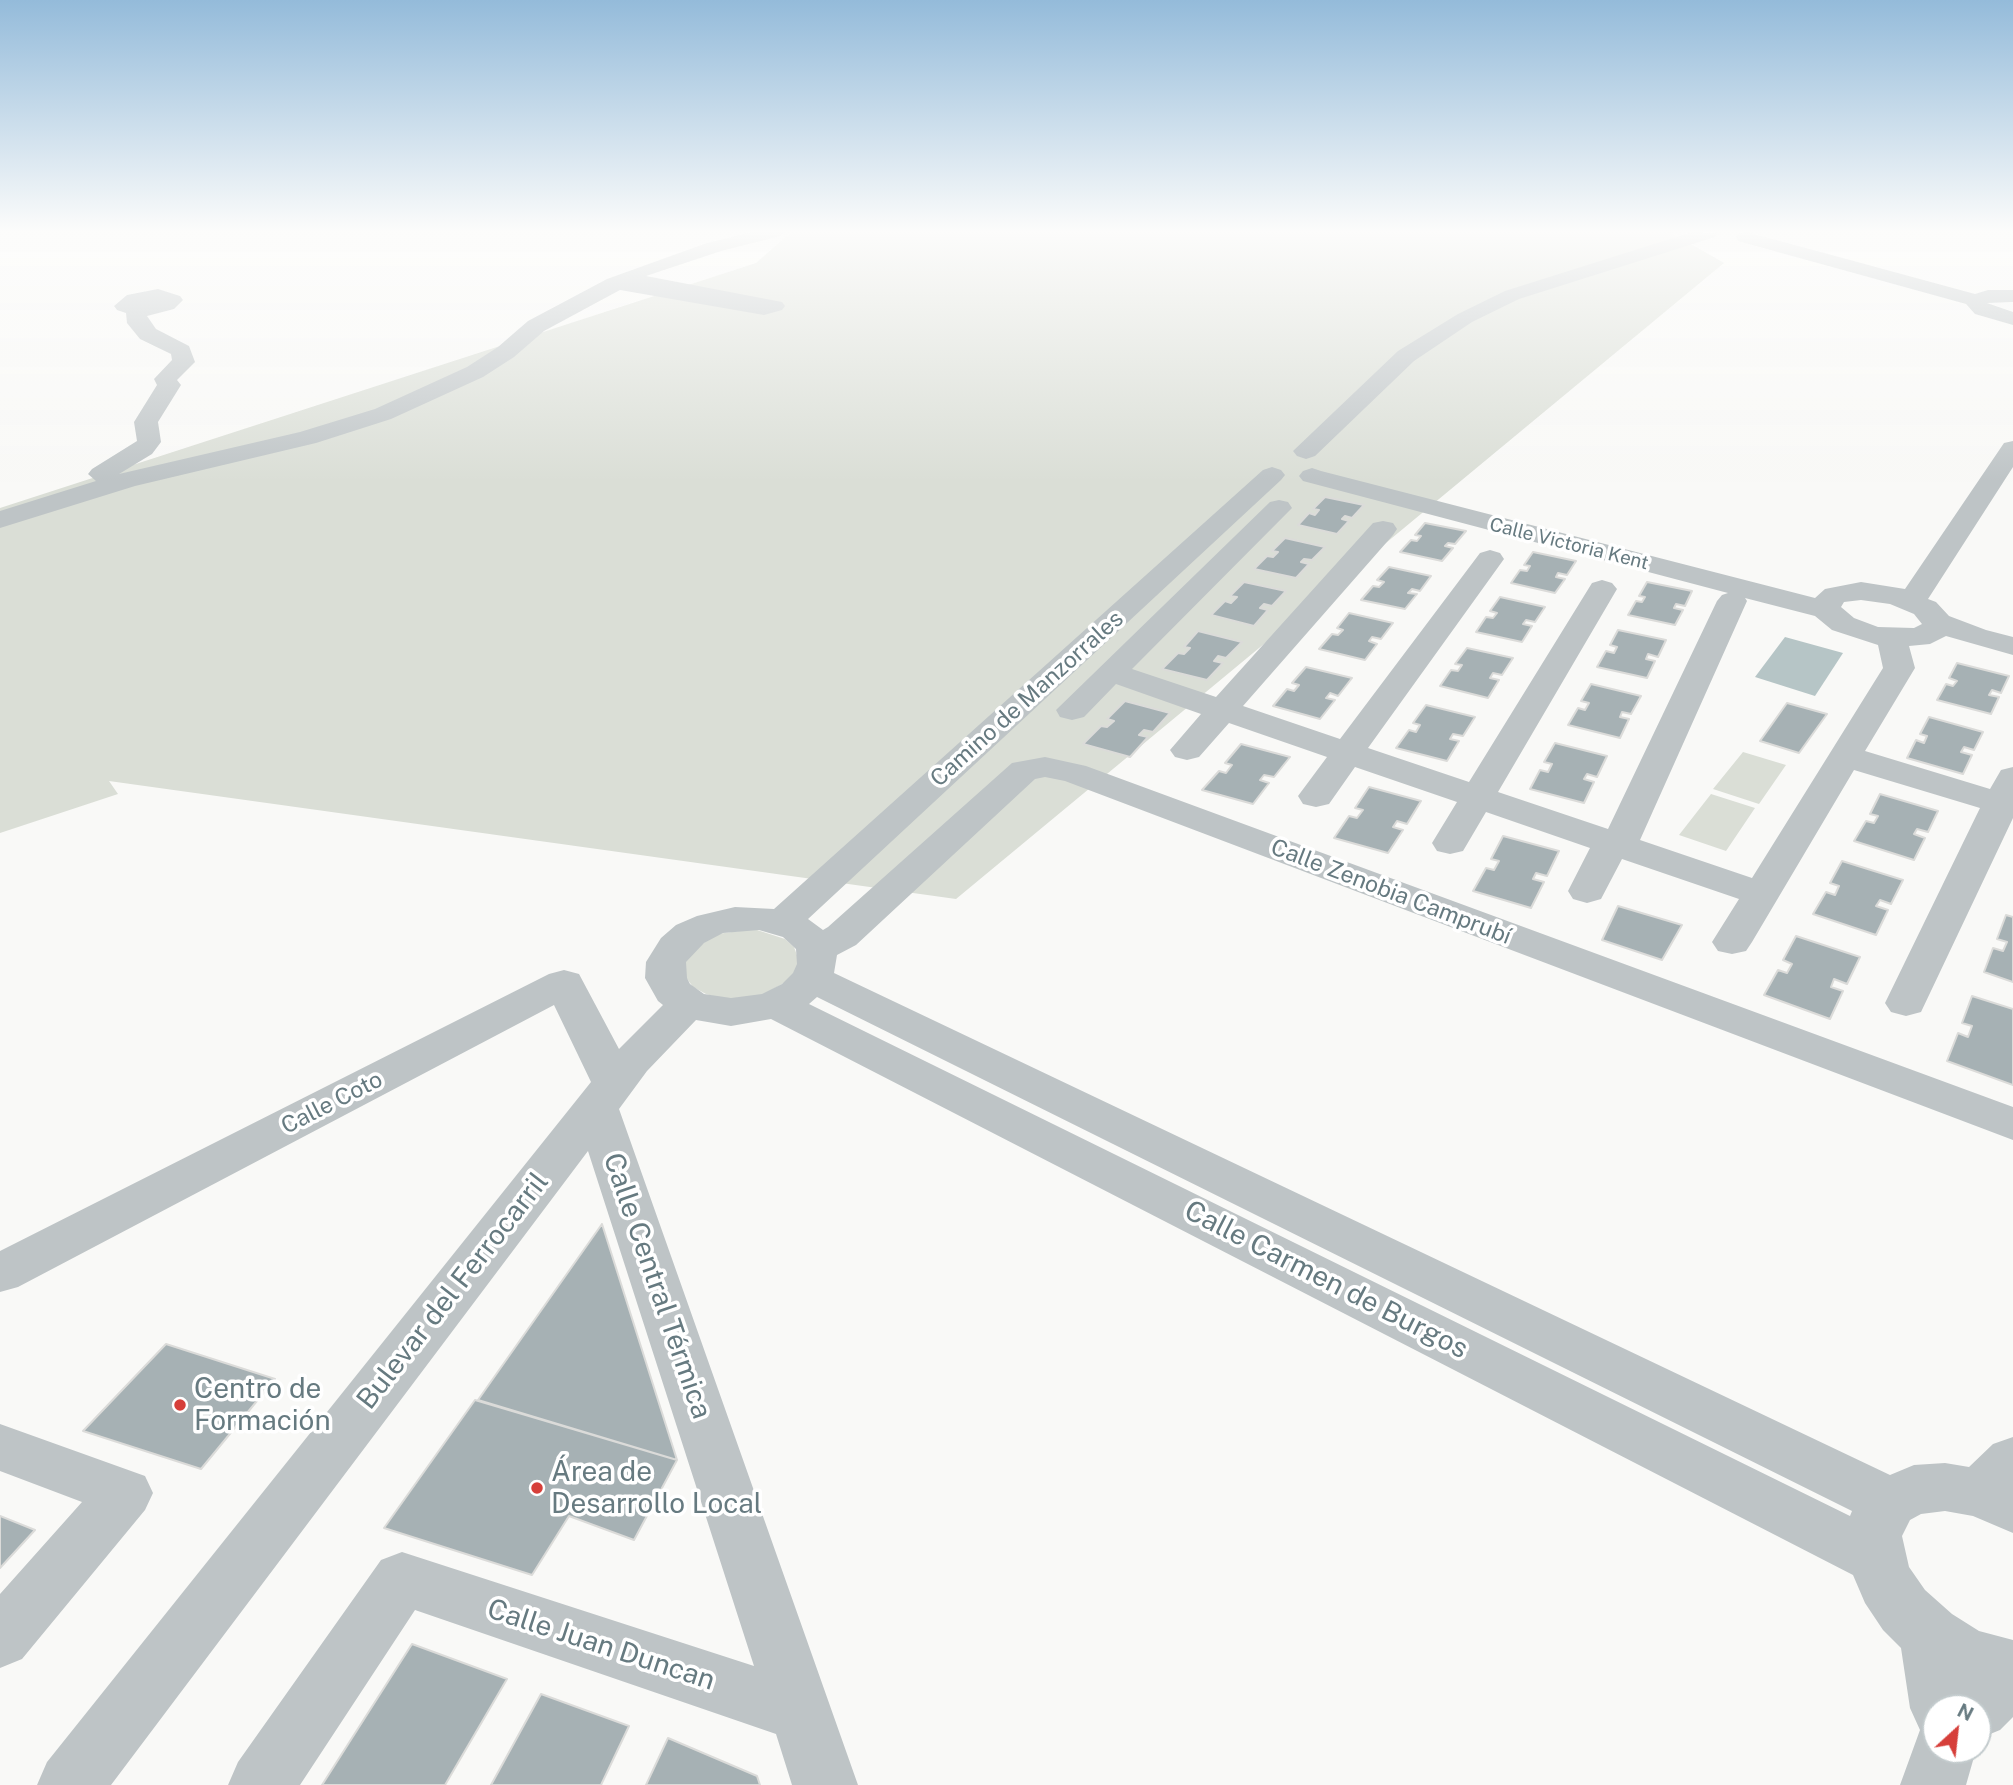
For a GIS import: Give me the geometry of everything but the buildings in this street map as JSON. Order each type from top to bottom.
[{"type":"street","points":[[111,481],[102,474],[143,449],[149,442],[146,422],[169,384],[165,379],[184,362],[181,351],[148,334],[138,323],[136,315]]},
{"type":"street","points":[[0,510],[111,481],[307,438],[383,414],[475,372],[555,315]]},
{"type":"street","points":[[1315,465],[1406,356],[1471,315]]},
{"type":"street","points":[[1912,601],[2013,448]]},
{"type":"street","name":"Calle Victoria Kent","points":[[1268,462],[1315,465],[1831,603]]},
{"type":"street","name":"Camino de Manzorrales","points":[[782,922],[1268,462]]},
{"type":"street","points":[[0,520],[111,481]]},
{"type":"street","points":[[1072,710],[1279,508]]},
{"type":"street","points":[[1187,750],[1383,529]]},
{"type":"street","points":[[1316,796],[1490,559]]},
{"type":"street","points":[[1450,843],[1602,589]]},
{"type":"street","points":[[1933,628],[1925,608],[1912,601],[1870,592],[1831,603],[1832,617],[1857,631],[1892,638],[1933,628],[2013,646]]},
{"type":"street","points":[[1587,891],[1615,844],[1732,601]]},
{"type":"street","points":[[1732,942],[1899,668],[1892,638]]},
{"type":"street","points":[[1111,672],[1761,894]]},
{"type":"street","points":[[1845,756],[2009,796],[1906,1003]]},
{"type":"street","name":"Calle Zenobia Camprubí","points":[[801,977],[842,936],[1024,770],[1045,767],[1100,783],[2013,1124]]},
{"type":"street","points":[[759,918],[782,922],[809,938],[801,977],[753,1010],[709,1010],[689,1003],[673,992],[666,978],[666,962],[675,947],[690,934],[711,924],[759,918]]},
{"type":"street","name":"Calle Carmen de Burgos","points":[[801,977],[1890,1502]]},
{"type":"street","name":"Calle Carmen de Burgos","points":[[801,977],[1875,1558]]},
{"type":"street","name":"Calle Coto","points":[[0,1273],[564,983],[605,1094]]},
{"type":"street","name":"Bulevar del Ferrocarril","points":[[70,1785],[605,1094],[632,1061],[689,1003]]},
{"type":"street","name":"Calle Central Térmica","points":[[605,1094],[825,1785]]},
{"type":"street","points":[[0,1447],[125,1493],[0,1639]]},
{"type":"street","points":[[1992,1694],[2013,1672],[1957,1651],[1930,1634],[1905,1610],[1886,1584],[1875,1558],[1873,1536],[1878,1517],[1890,1502],[1914,1490],[1945,1487],[2002,1488]]},
{"type":"street","name":"Calle Juan Duncan","points":[[261,1785],[402,1579],[801,1712]]},
{"type":"street","points":[[1930,1634],[1940,1694]]},
{"type":"street","points":[[1933,1785],[1940,1764]]},
{"type":"shaded area","points":[[595,315],[1661,315],[956,899],[109,781],[118,794],[0,833],[0,508]]},
{"type":"shaded area","points":[[1785,637],[1843,653],[1815,696],[1755,677]]},
{"type":"shaded area","points":[[1743,752],[1786,765],[1759,804],[1713,789]]},
{"type":"shaded area","points":[[1711,794],[1755,808],[1726,851],[1679,835]]},
{"type":"shaded area","points":[[754,929],[785,939],[794,947],[798,958],[797,969],[789,980],[761,996],[723,999],[693,987],[685,976],[684,964],[690,952],[717,934]]},
{"type":"place","name":"Centro de Formación","points":[[180,1405]]},
{"type":"place","name":"Área de Desarrollo Local","points":[[537,1488]]}]
